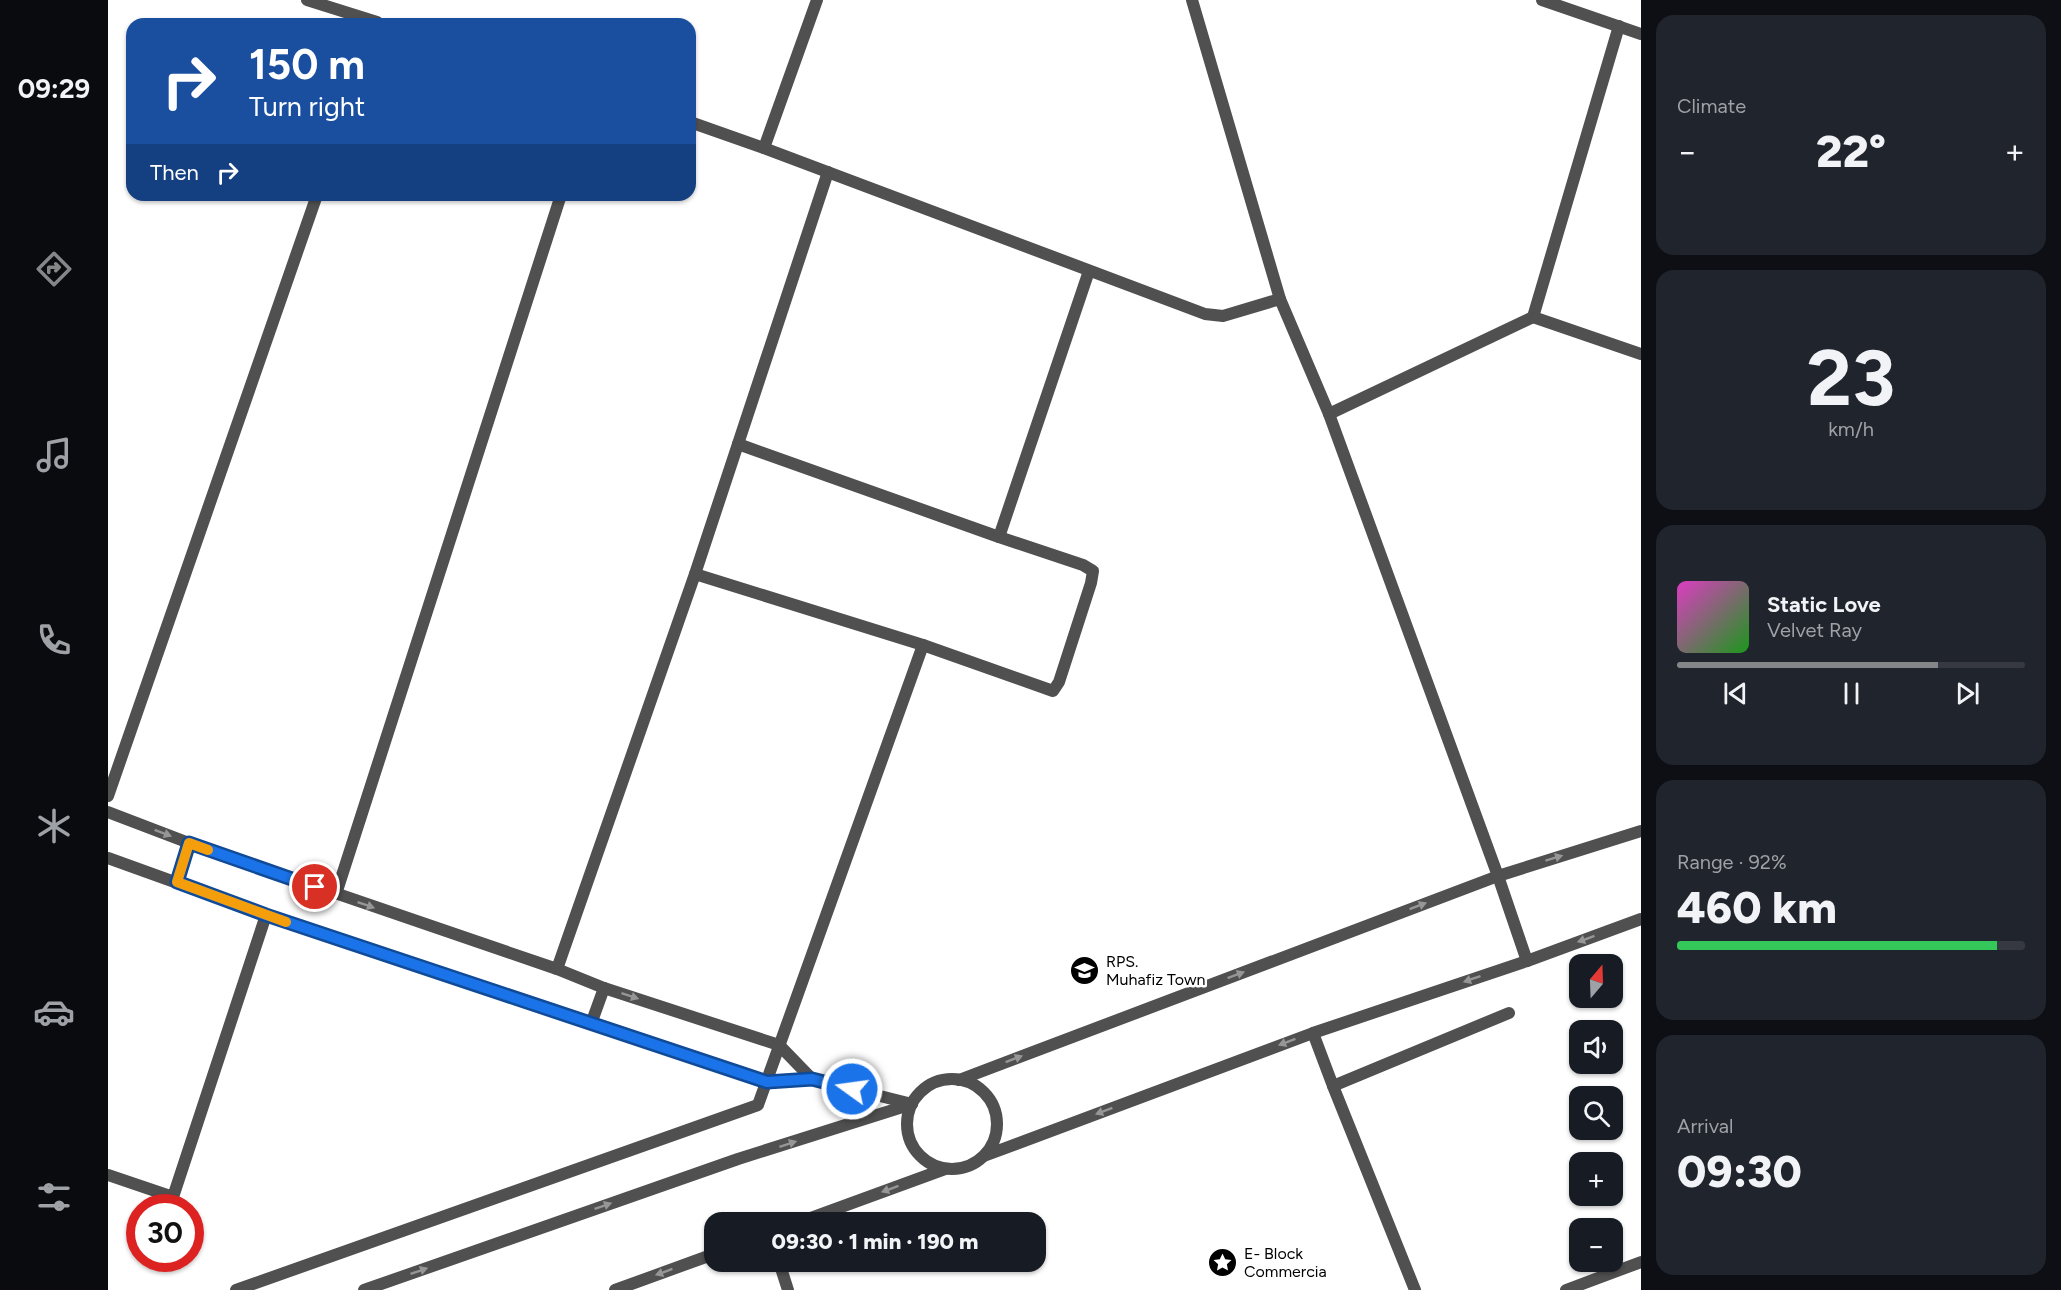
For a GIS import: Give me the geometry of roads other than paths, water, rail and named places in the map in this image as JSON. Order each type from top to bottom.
[{"type":"street","points":[[306,0],[363,18]]},
{"type":"street","points":[[764,147],[817,0]]},
{"type":"street","points":[[1192,0],[1280,299],[1329,414],[1527,961]]},
{"type":"street","points":[[1542,0],[1641,34]]},
{"type":"street","points":[[1533,316],[1619,27]]},
{"type":"street","points":[[696,124],[764,147],[1205,314],[1223,316],[1280,299]]},
{"type":"street","points":[[557,969],[696,574],[828,172]]},
{"type":"street","points":[[108,796],[315,201]]},
{"type":"street","points":[[336,894],[559,201]]},
{"type":"street","points":[[999,537],[1089,271]]},
{"type":"street","points":[[1329,414],[1533,316],[1641,354]]},
{"type":"street","points":[[696,574],[923,645],[1053,691],[1059,682],[1091,583],[1093,571],[1083,565],[738,444]]},
{"type":"street","points":[[236,1290],[758,1105],[923,645]]},
{"type":"street","points":[[108,812],[189,843],[557,969],[604,988],[780,1045],[812,1079]]},
{"type":"street","points":[[959,1080],[1498,876],[1641,831]]},
{"type":"street","points":[[177,882],[189,843]]},
{"type":"street","points":[[108,858],[266,915],[767,1082],[812,1079],[912,1104]]},
{"type":"street","points":[[108,1175],[173,1197],[266,915]]},
{"type":"street","points":[[984,1156],[1313,1033],[1527,961],[1641,919]]},
{"type":"street","points":[[591,1024],[604,988]]},
{"type":"street","points":[[1334,1086],[1509,1013]]},
{"type":"street","points":[[1313,1033],[1415,1290]]},
{"type":"street","points":[[827,1212],[945,1169],[959,1169],[973,1165],[984,1156],[997,1132],[995,1111],[984,1093],[973,1084],[959,1080],[945,1080],[932,1084],[920,1092],[912,1104],[908,1117],[908,1131],[912,1145],[920,1156],[945,1169]]},
{"type":"street","points":[[364,1290],[738,1159],[912,1104]]},
{"type":"street","points":[[615,1290],[704,1258]]},
{"type":"street","points":[[1566,1290],[1641,1262]]},
{"type":"street","points":[[782,1272],[788,1290]]},
{"type":"place","name":"RPS. Muhafiz Town","points":[[1085,970]]},
{"type":"place","name":"E- Block Commercia","points":[[1223,1262]]}]
